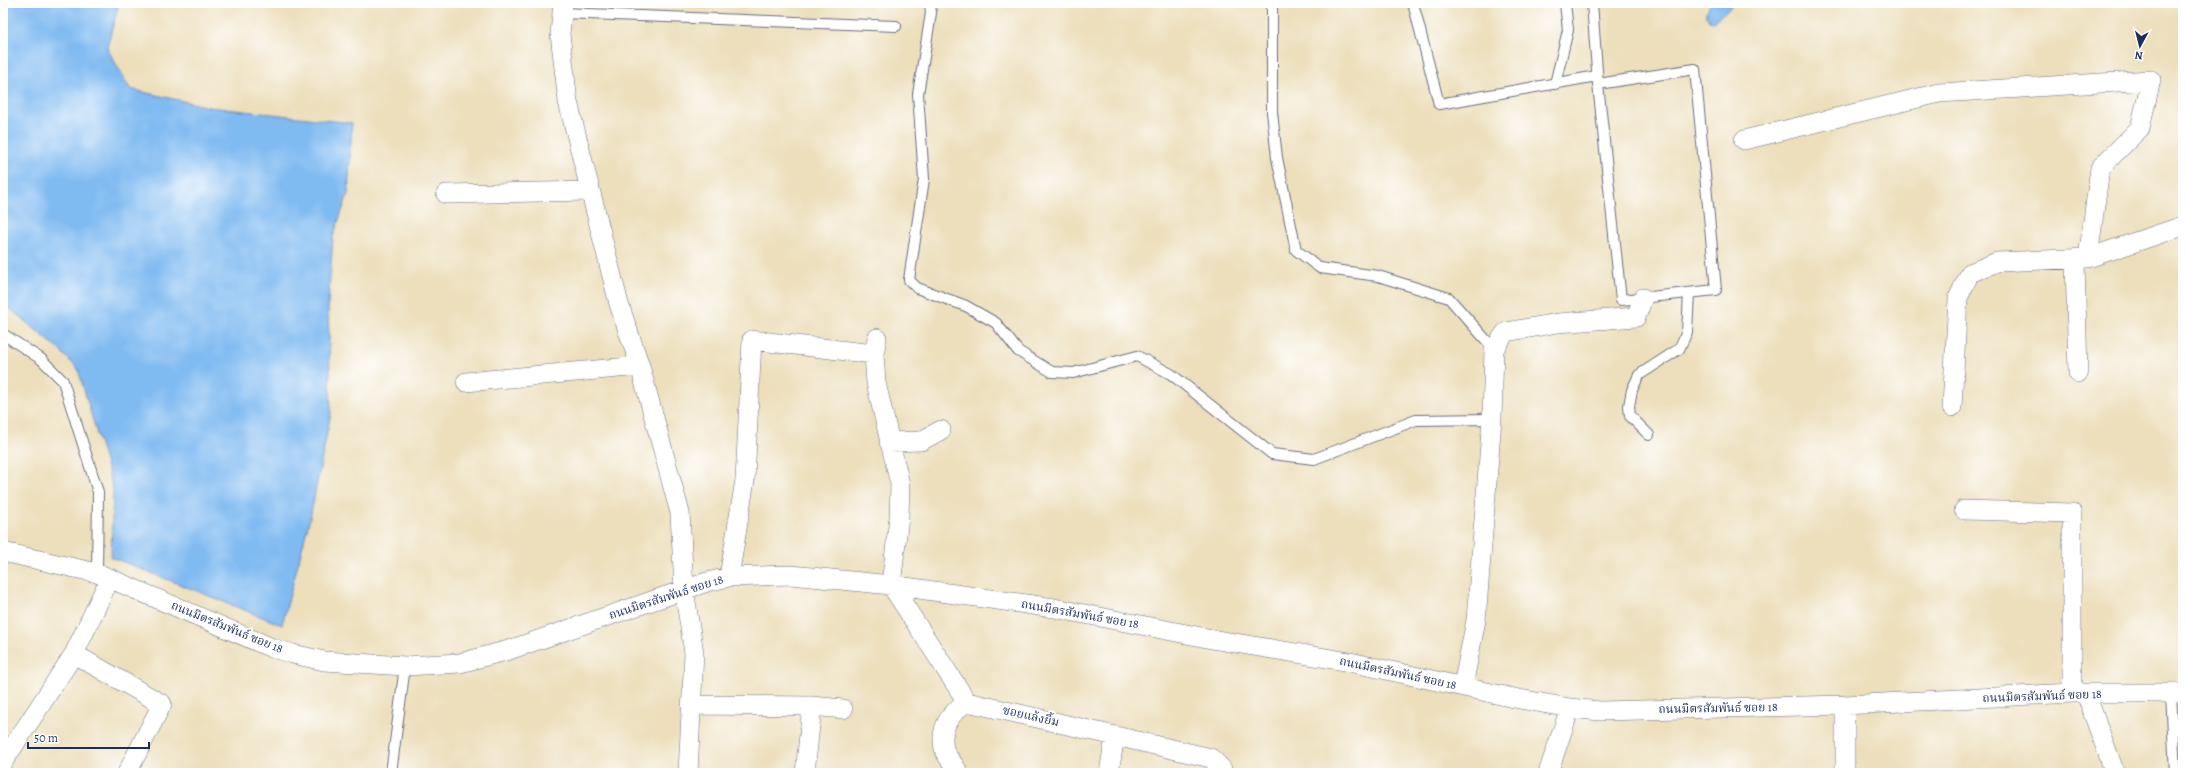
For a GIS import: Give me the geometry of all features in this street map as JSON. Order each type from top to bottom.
[{"type":"street","points":[[563,8],[560,34],[568,102],[619,304],[640,366],[680,513],[684,588],[694,653],[693,705],[688,773]]},
{"type":"street","points":[[1744,140],[1939,93],[2151,80],[2140,128],[2100,168],[2082,259],[2078,373]]},
{"type":"street","points":[[446,194],[590,191]]},
{"type":"street","points":[[1952,407],[1958,298],[1970,274],[1997,262],[2082,259],[2183,226]]},
{"type":"street","points":[[1463,686],[1476,620],[1492,419],[1494,349],[1506,332],[1558,323],[1636,317],[1643,298]]},
{"type":"street","points":[[730,576],[745,480],[752,340],[875,346],[876,383],[900,484],[899,517],[891,585],[967,702],[952,712],[943,730],[945,752],[958,773]]},
{"type":"street","points":[[466,382],[640,366]]},
{"type":"street","points":[[889,442],[921,441],[941,430]]},
{"type":"street","points":[[1964,510],[2072,513],[2079,694],[2115,773]]},
{"type":"street","name":"ถนนมิตรสัมพันธ์ ซอย 18","points":[[3,552],[103,576],[272,648],[324,661],[405,666],[460,663],[508,650],[684,588],[730,576],[791,575],[891,585],[1054,608],[1217,640],[1350,662],[1570,708],[1600,711],[1844,705],[2079,694],[2177,693]]},
{"type":"street","points":[[3,762],[74,654],[103,576]]},
{"type":"street","points":[[74,654],[162,704],[127,773]]},
{"type":"street","name":"ซอยแล้งยิ้ม","points":[[967,702],[1211,758],[1222,769],[1222,773]]},
{"type":"street","points":[[693,705],[812,706],[843,709]]},
{"type":"street","points":[[1844,705],[1845,773]]},
{"type":"street","points":[[805,773],[812,706]]},
{"type":"street","points":[[1548,773],[1570,708]]},
{"type":"street","points":[[1109,773],[1115,736]]},
{"type":"lane","points":[[930,3],[931,13],[918,94],[924,179],[909,280],[917,288],[966,306],[996,323],[1018,352],[1052,372],[1073,373],[1137,356],[1171,374],[1272,454],[1314,459],[1416,420],[1492,419]]},
{"type":"lane","points":[[1272,3],[1272,112],[1277,158],[1296,250],[1320,268],[1378,276],[1449,298],[1494,349]]},
{"type":"lane","points":[[1412,3],[1439,104],[1555,84],[1598,80],[1695,69],[1716,290],[1621,300],[1598,80],[1592,3]]},
{"type":"lane","points":[[1555,84],[1568,30],[1565,3]]},
{"type":"lane","points":[[563,8],[896,26]]},
{"type":"lane","points":[[1649,435],[1630,416],[1629,406],[1632,390],[1639,375],[1679,349],[1687,332],[1689,293]]},
{"type":"lane","points":[[3,334],[41,359],[63,380],[98,492],[103,576]]},
{"type":"lane","points":[[391,773],[405,666]]},
{"type":"lane","points":[[2175,773],[2177,693]]},
{"type":"water","points":[[3,3],[119,3],[107,48],[130,89],[209,107],[352,123],[348,194],[333,237],[328,304],[331,413],[310,518],[282,625],[111,557],[113,489],[78,369],[54,345],[3,303]]},
{"type":"water","points":[[1711,3],[1734,3],[1714,22],[1709,21],[1707,16]]}]
